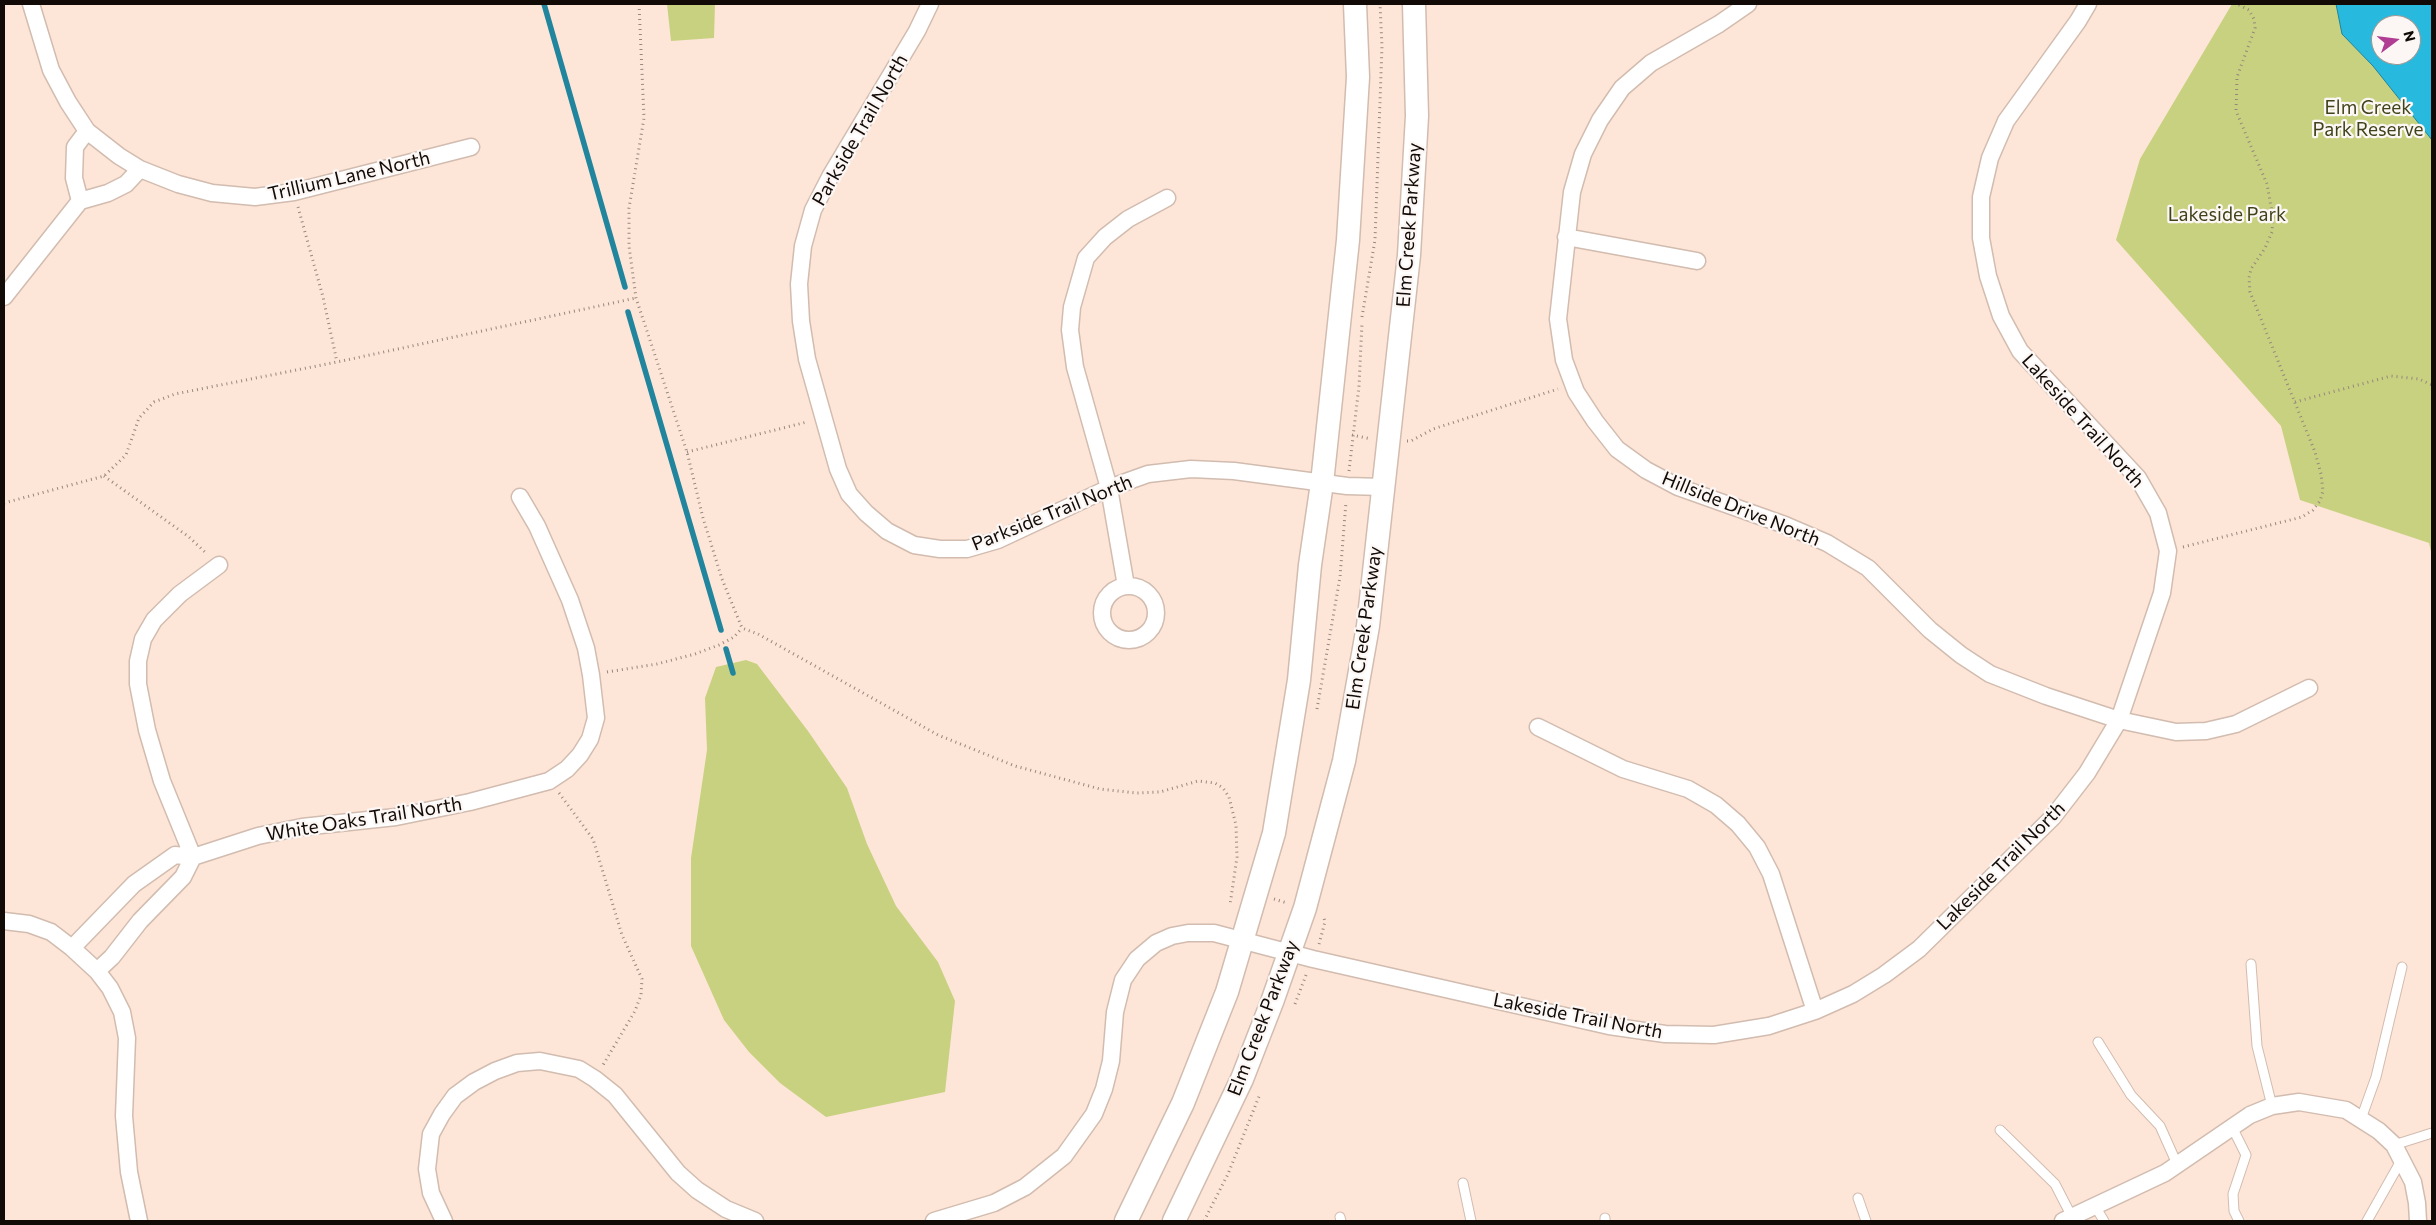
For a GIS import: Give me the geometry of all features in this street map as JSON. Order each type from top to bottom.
[{"type":"street","name":"Trillium Lane North","points":[[32,4],[51,70],[68,102],[87,130],[119,156],[140,169],[178,184],[212,193],[255,197],[294,192],[471,147]]},
{"type":"street","name":"Parkside Trail North","points":[[930,4],[918,31],[827,184],[814,210],[803,246],[799,284],[801,321],[807,359],[838,469],[849,494],[866,513],[887,532],[914,545],[940,549],[967,550],[998,540],[1108,488],[1148,474],[1191,469],[1234,471],[1322,483],[1383,487]]},
{"type":"street","points":[[1126,1221],[1183,1103],[1227,992],[1234,938],[1274,833],[1299,680],[1310,565],[1322,483],[1348,240],[1358,76],[1355,4]]},
{"type":"street","name":"Elm Creek Parkway","points":[[1174,1221],[1242,1079],[1290,952],[1305,908],[1344,761],[1368,626],[1408,254],[1417,116],[1414,4]]},
{"type":"street","name":"Hillside Drive North","points":[[1748,4],[1719,24],[1651,63],[1622,88],[1600,120],[1583,154],[1572,192],[1558,319],[1564,360],[1573,384],[1595,422],[1617,449],[1646,470],[1678,487],[1785,525],[1827,543],[1868,568],[1930,630],[1990,674],[2119,720],[2176,732],[2206,731],[2236,724],[2309,688]]},
{"type":"street","name":"Lakeside Trail North","points":[[934,1221],[994,1203],[1025,1187],[1064,1156],[1094,1114],[1104,1089],[1111,1061],[1115,1012],[1123,980],[1138,959],[1156,943],[1172,936],[1188,933],[1234,938],[1609,1026],[1665,1034],[1723,1033],[1769,1026],[1815,1011],[1853,994],[1884,975],[1919,949],[2053,818],[2087,773],[2119,720],[2162,593],[2168,551],[2158,513],[2138,478],[2020,351],[1998,308],[1988,276],[1981,238],[1981,197],[1990,158],[2006,121],[2074,27],[2088,4]]},
{"type":"street","points":[[80,201],[74,178],[75,147],[87,130]]},
{"type":"street","points":[[4,297],[80,201],[108,193],[126,184],[140,169]]},
{"type":"street","points":[[1126,586],[1108,488],[1075,367],[1070,330],[1072,307],[1086,258],[1105,237],[1128,219],[1167,198]]},
{"type":"street","points":[[1566,237],[1697,261]]},
{"type":"street","name":"White Oaks Trail North","points":[[72,948],[134,884],[175,855],[193,856],[258,836],[302,827],[396,817],[470,802],[549,781],[567,769],[580,755],[590,739],[596,718],[591,675],[586,648],[570,600],[537,526],[520,497]]},
{"type":"street","points":[[97,971],[112,957],[140,921],[183,877],[193,856],[162,781],[147,730],[138,684],[138,661],[143,639],[154,620],[180,594],[219,565]]},
{"type":"street","points":[[1538,727],[1622,769],[1688,789],[1716,805],[1738,824],[1757,847],[1770,874],[1815,1011]]},
{"type":"street","points":[[4,922],[29,924],[52,932],[97,971],[110,988],[122,1012],[127,1038],[124,1116],[129,1172],[139,1221]]},
{"type":"street","points":[[444,1221],[430,1193],[428,1154],[431,1134],[442,1114],[455,1096],[474,1082],[495,1071],[517,1063],[540,1061],[579,1069],[595,1079],[614,1095],[678,1173],[697,1190],[726,1209],[755,1221]]},
{"type":"street","points":[[2068,1219],[2165,1172],[2250,1115],[2272,1106],[2299,1102],[2319,1103],[2346,1110],[2379,1131],[2398,1152],[2413,1182],[2418,1202],[2418,1221]]},
{"type":"lane","points":[[2251,964],[2257,1046],[2272,1106]]},
{"type":"lane","points":[[2361,1120],[2376,1077],[2402,967]]},
{"type":"lane","points":[[2098,1042],[2131,1095],[2160,1126],[2177,1164]]},
{"type":"lane","points":[[2232,1127],[2246,1155],[2233,1194],[2234,1211],[2239,1221]]},
{"type":"lane","points":[[2000,1130],[2055,1184],[2068,1219]]},
{"type":"lane","points":[[2367,1221],[2398,1152],[2432,1133]]},
{"type":"lane","points":[[1464,1183],[1471,1221]]},
{"type":"lane","points":[[1858,1198],[1866,1221]]},
{"type":"lane","points":[[2095,1206],[2104,1221]]},
{"type":"path","points":[[639,4],[644,118],[628,208],[629,246],[636,298],[687,452],[722,579],[742,628],[758,634],[938,735],[1015,766],[1100,789],[1136,793],[1160,792],[1198,781],[1215,783],[1223,788],[1229,797],[1236,825],[1237,857],[1234,938]]},
{"type":"path","points":[[2168,551],[2302,517],[2313,510],[2320,501],[2323,491],[2322,474],[2250,292],[2249,278],[2251,269],[2265,248],[2272,232],[2273,218],[2266,184],[2236,111],[2237,77],[2255,28],[2254,19],[2249,10],[2237,4]]},
{"type":"path","points":[[294,192],[323,297],[337,362]]},
{"type":"path","points":[[4,503],[104,476],[126,455],[139,418],[154,402],[175,394],[337,362],[636,298]]},
{"type":"path","points":[[2295,402],[2390,376],[2412,378],[2432,385]]},
{"type":"path","points":[[1352,436],[1411,441],[1433,429],[1573,384]]},
{"type":"path","points":[[687,452],[824,418]]},
{"type":"path","points":[[104,476],[190,537],[219,565]]},
{"type":"path","points":[[591,675],[657,664],[695,654],[719,646],[734,637],[742,628]]},
{"type":"path","points":[[549,781],[592,839],[622,935],[642,979],[641,994],[635,1011],[595,1079]]},
{"type":"green space","points":[[667,4],[715,4],[714,38],[671,41]]},
{"type":"green space","name":"Lakeside Park","points":[[2232,4],[2432,4],[2432,556],[2429,543],[2300,500],[2281,426],[2116,240],[2140,159]]},
{"type":"green space","points":[[746,660],[757,664],[808,731],[847,788],[867,844],[896,906],[938,962],[955,1001],[945,1092],[826,1117],[780,1083],[749,1052],[724,1020],[691,946],[691,858],[707,750],[705,698],[716,667]]},
{"type":"water","points":[[2336,4],[2432,4],[2432,140],[2372,65],[2421,65],[2421,15],[2371,15],[2371,64],[2342,34]]},
{"type":"waterway","points":[[544,4],[625,287]]},
{"type":"waterway","points":[[628,312],[721,630]]},
{"type":"waterway","points":[[726,649],[733,673]]},
{"type":"park label","name":"Elm Creek Park Reserve","points":[[2368,119]]}]
